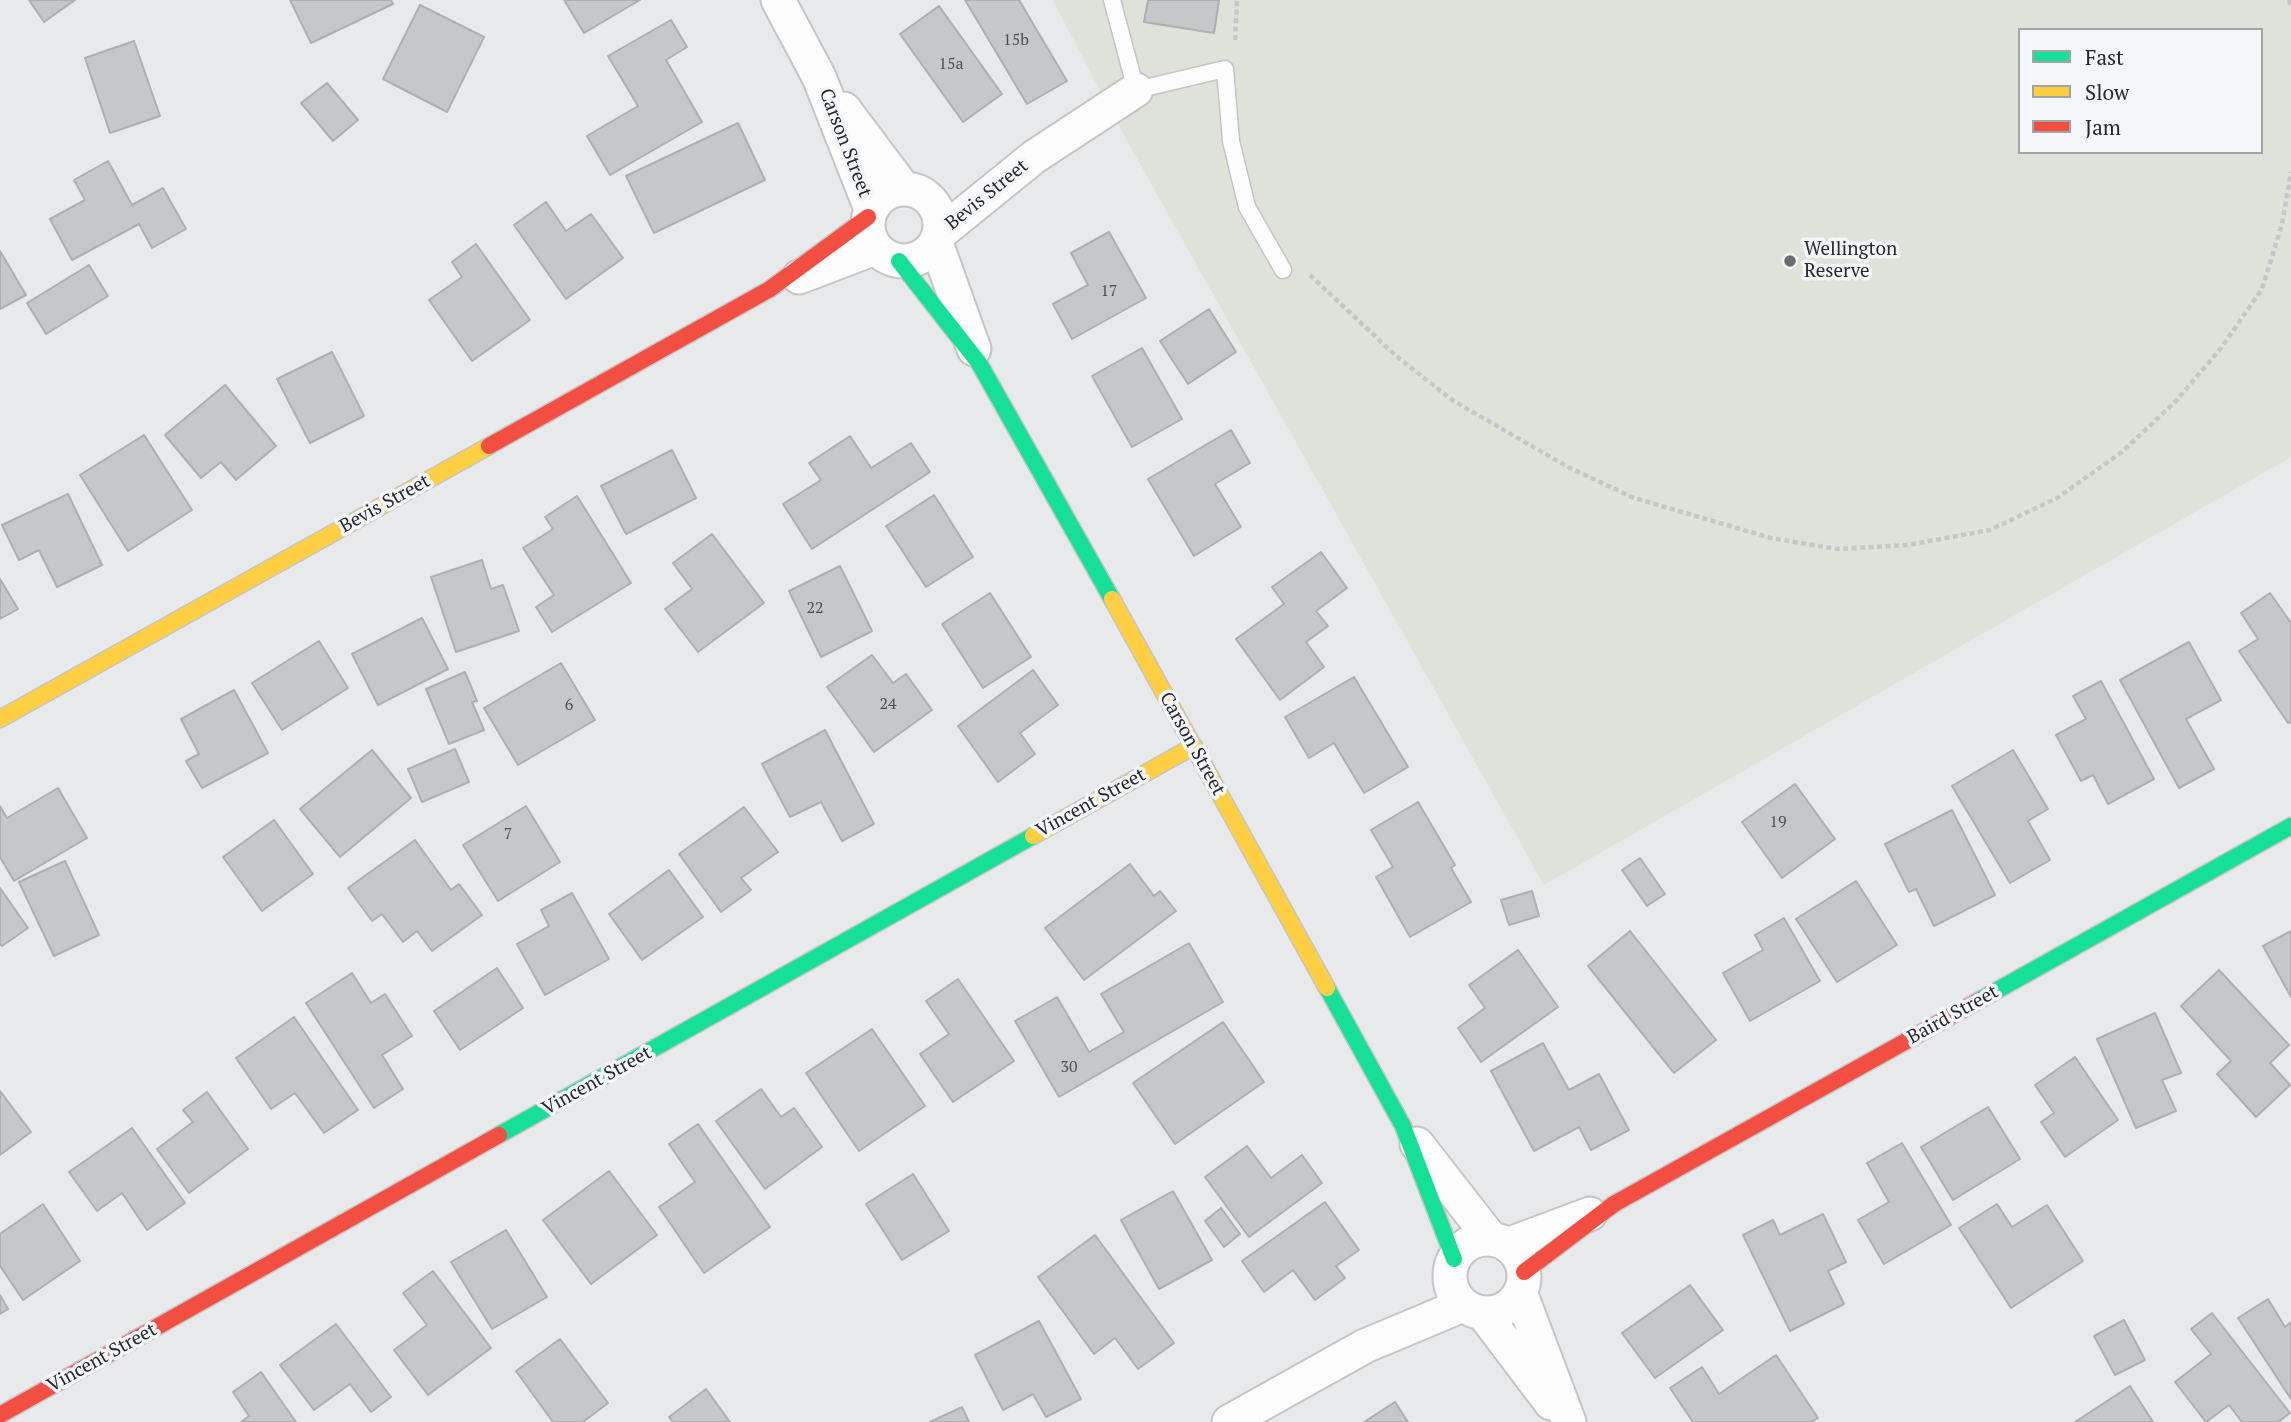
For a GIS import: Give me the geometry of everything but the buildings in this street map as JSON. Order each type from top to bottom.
[{"type":"street","name":"Carson Street","points":[[778,0],[820,76],[878,234],[979,363],[1403,1125],[1462,1289],[1567,1422]]},
{"type":"street","name":"Carson Street","points":[[820,76],[916,194]]},
{"type":"street","name":"Bevis Street","points":[[937,238],[1034,156],[1136,90]]},
{"type":"street","name":"Bevis Street","points":[[916,194],[1034,156]]},
{"type":"street","points":[[884,194],[916,194],[937,209],[937,238],[920,257],[878,234],[884,194]]},
{"type":"street","name":"Bevis Street","points":[[0,719],[770,289],[878,234]]},
{"type":"street","name":"Carson Street","points":[[937,238],[979,363]]},
{"type":"street","name":"Vincent Street","points":[[0,1415],[1194,746]]},
{"type":"street","name":"Baird Street","points":[[1510,1262],[2291,826]]},
{"type":"street","name":"Carson Street","points":[[1403,1125],[1510,1262],[1567,1422]]},
{"type":"street","points":[[1469,1243],[1510,1262],[1505,1309],[1462,1289],[1469,1243]]},
{"type":"street","points":[[1229,1422],[1462,1289]]},
{"type":"lane","points":[[1112,0],[1136,90],[1224,69],[1231,141],[1247,207],[1283,270]]},
{"type":"path","points":[[1235,40],[1237,0]]},
{"type":"path","points":[[2289,0],[2291,6]]},
{"type":"path","points":[[1309,274],[1395,355],[1452,400],[1568,467],[1634,498],[1771,538],[1837,549],[1908,545],[1990,530],[2057,498],[2122,452],[2176,401],[2221,348],[2262,289],[2282,224],[2291,172]]},
{"type":"shaded area","name":"Wellington Reserve","points":[[1053,0],[2291,0],[2291,457],[1544,885],[1111,112]]},
{"type":"traffic: fast","points":[[899,261],[979,363],[1112,599]]},
{"type":"traffic: fast","points":[[1978,1001],[2291,826]]},
{"type":"traffic: fast","points":[[499,1135],[1033,836]]},
{"type":"traffic: fast","points":[[1327,988],[1403,1126],[1454,1259]]},
{"type":"traffic: slow","points":[[0,719],[489,446]]},
{"type":"traffic: slow","points":[[1112,599],[1327,988]]},
{"type":"traffic: slow","points":[[1033,836],[1194,746]]},
{"type":"traffic: jam","points":[[489,446],[770,289],[868,217]]},
{"type":"traffic: jam","points":[[1524,1272],[1614,1204],[1978,1001]]},
{"type":"traffic: jam","points":[[0,1415],[499,1135]]},
{"type":"place","name":"Wellington Reserve","points":[[1790,261]]}]
